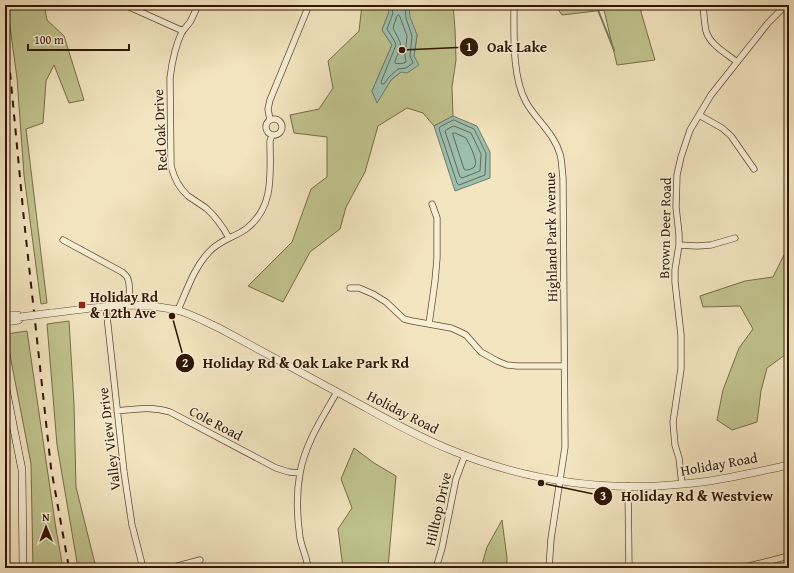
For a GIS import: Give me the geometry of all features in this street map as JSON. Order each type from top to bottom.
[{"type":"street","points":[[125,5],[183,31]]},
{"type":"street","name":"Red Oak Drive","points":[[198,5],[190,22],[183,31],[175,50],[171,65],[171,166],[181,189],[188,196],[206,208],[215,217],[229,238]]},
{"type":"street","points":[[270,120],[279,120],[282,125],[282,130],[279,134],[272,135],[268,132],[266,127],[270,120],[268,109],[270,100],[309,5]]},
{"type":"street","name":"Highland Park Avenue","points":[[514,5],[514,50],[518,83],[526,102],[554,140],[560,154],[563,178],[565,446],[551,539],[549,568]]},
{"type":"street","points":[[704,5],[706,32],[710,39],[714,44],[737,62]]},
{"type":"street","name":"Brown Deer Road","points":[[682,484],[679,458],[674,440],[673,422],[681,369],[681,335],[675,282],[675,270],[679,245],[676,207],[677,175],[690,130],[711,95],[768,23],[786,5]]},
{"type":"street","points":[[699,114],[722,128],[730,136],[754,169]]},
{"type":"street","points":[[178,310],[198,265],[211,249],[242,232],[261,213],[266,203],[268,193],[270,141],[272,135]]},
{"type":"street","points":[[429,324],[437,258],[437,218],[432,204]]},
{"type":"street","points":[[679,245],[697,246],[735,238]]},
{"type":"street","points":[[63,240],[122,272],[128,278],[130,288],[129,305]]},
{"type":"street","points":[[350,288],[359,288],[373,294],[386,302],[404,318],[458,331],[466,335],[485,355],[506,365],[564,366]]},
{"type":"street","name":"Holiday Road","points":[[5,315],[18,315],[20,317],[129,305],[155,306],[178,310],[219,328],[407,430],[450,450],[511,470],[560,480],[596,485],[628,486],[682,484],[702,482],[789,465]]},
{"type":"street","name":"Valley View Drive","points":[[106,307],[124,472],[132,525],[143,568]]},
{"type":"street","name":"Holiday Road","points":[[5,322],[19,320],[20,317]]},
{"type":"street","points":[[5,384],[22,470],[23,568]]},
{"type":"street","points":[[308,568],[301,540],[297,504],[300,473],[306,450],[311,439],[337,392]]},
{"type":"street","name":"Cole Road","points":[[117,411],[151,408],[170,412],[276,468],[289,472],[300,473]]},
{"type":"street","name":"Hilltop Drive","points":[[436,568],[442,548],[456,479],[465,455]]},
{"type":"street","points":[[628,486],[629,568]]},
{"type":"street","points":[[741,568],[789,556]]},
{"type":"street","points":[[170,568],[200,560]]},
{"type":"green space","points":[[7,5],[44,5],[47,20],[64,36],[84,100],[69,103],[54,65],[46,81],[43,123],[26,129],[47,303],[41,304],[24,175],[17,78]]},
{"type":"green space","points":[[362,5],[386,5],[389,12],[382,30],[392,45],[372,91],[377,102],[391,80],[401,72],[414,56],[417,35],[409,17],[409,5],[453,5],[456,60],[452,87],[453,116],[434,126],[423,113],[407,108],[378,126],[365,172],[346,207],[340,229],[310,252],[283,302],[248,286],[292,242],[311,189],[327,177],[327,137],[294,133],[290,115],[319,109],[333,88],[328,61],[359,31]]},
{"type":"green space","points":[[555,5],[642,5],[641,12],[655,60],[617,65],[604,10],[562,15]]},
{"type":"green space","points":[[789,245],[789,352],[767,368],[761,391],[757,422],[732,430],[717,420],[723,390],[739,348],[753,329],[740,306],[703,307],[700,296],[745,281],[773,277]]},
{"type":"green space","points":[[69,321],[74,404],[76,487],[96,568],[78,568],[57,445],[47,324]]},
{"type":"green space","points":[[27,331],[63,568],[33,568],[31,464],[6,334]]},
{"type":"green space","points":[[354,448],[374,463],[396,476],[388,568],[343,568],[338,529],[352,508],[341,479]]},
{"type":"green space","points":[[502,520],[507,568],[481,568],[487,547]]},
{"type":"water","points":[[386,5],[409,5],[410,17],[417,35],[414,56],[419,65],[407,73],[401,72],[391,80],[377,103],[372,91],[392,45],[382,30],[389,12]]},
{"type":"water","points":[[453,116],[477,126],[490,152],[490,178],[455,191],[434,126]]},
{"type":"waterway","points":[[596,5],[614,50]]},
{"type":"railway","points":[[5,31],[51,468],[69,568]]},
{"type":"place","name":"Oak Lake","points":[[402,50]]},
{"type":"place","name":"Holiday Rd & 12th Ave","points":[[82,305]]},
{"type":"place","name":"Holiday Rd & Oak Lake Park Rd","points":[[172,316]]},
{"type":"place","name":"Holiday Rd & Westview","points":[[541,483]]}]
